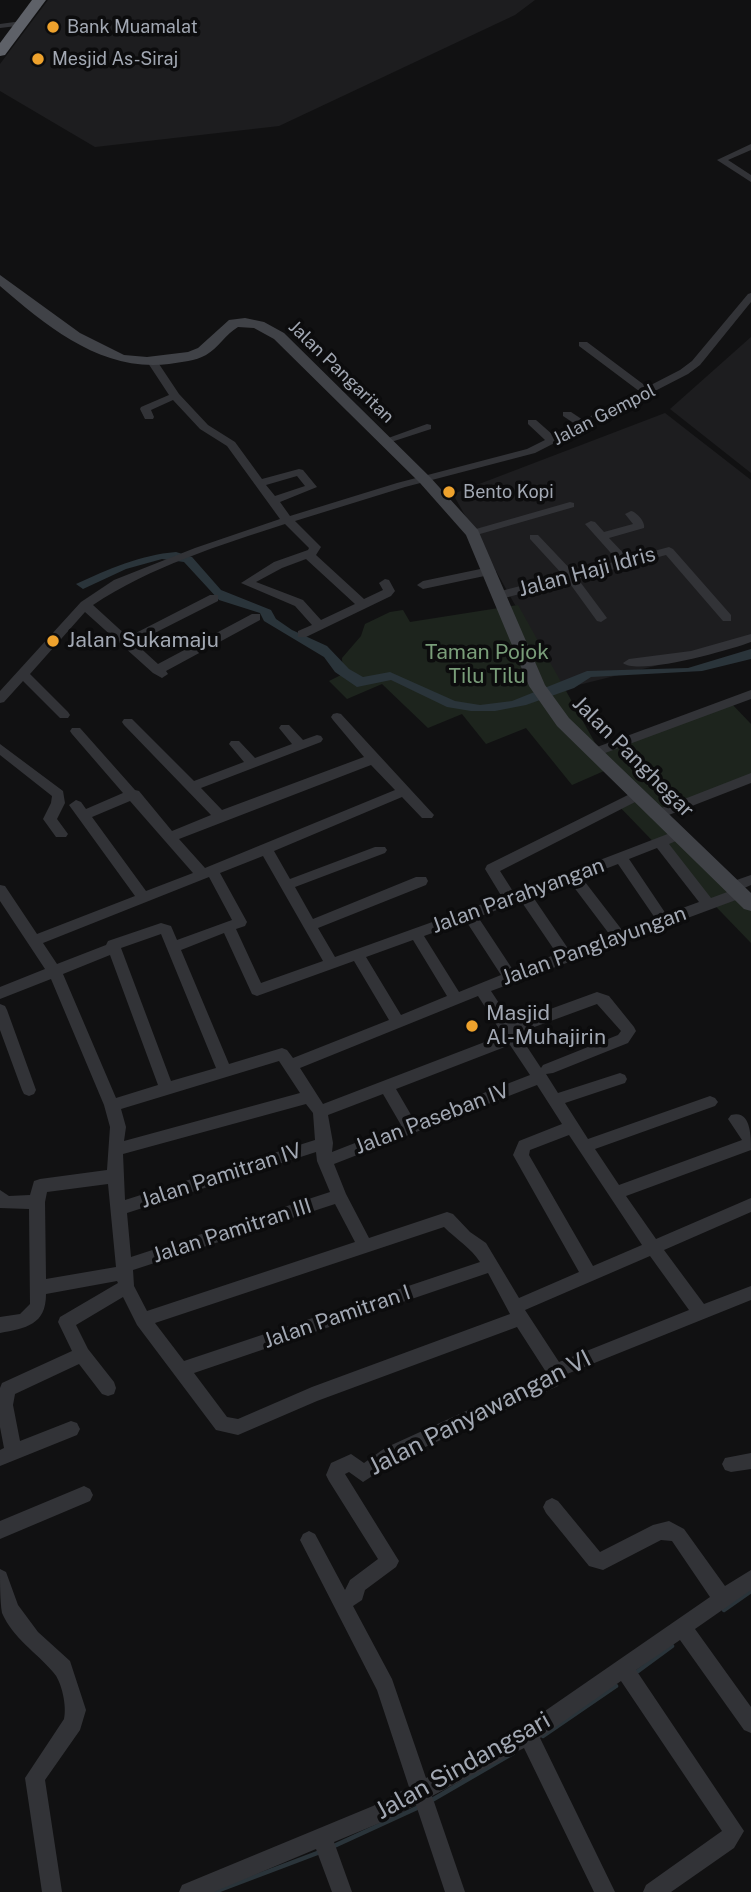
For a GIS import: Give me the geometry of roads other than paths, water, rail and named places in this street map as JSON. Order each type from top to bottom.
[{"type":"highway","points":[[0,52],[39,0]]},
{"type":"street","points":[[0,26],[22,23]]},
{"type":"street","points":[[751,148],[721,160],[751,179]]},
{"type":"street","name":"Jalan Pangaritan","points":[[0,279],[18,296],[87,342],[121,359],[154,365],[197,354],[235,323],[262,327],[279,336],[425,480]]},
{"type":"street","name":"Jalan Gempol","points":[[425,480],[513,457],[553,441],[648,393],[696,363],[751,296]]},
{"type":"street","points":[[583,344],[648,393]]},
{"type":"street","points":[[154,365],[175,396],[204,427],[231,444],[287,520],[315,547],[308,554],[278,565],[247,583],[299,603],[318,624]]},
{"type":"street","points":[[149,417],[145,409],[175,396]]},
{"type":"street","points":[[568,414],[584,426]]},
{"type":"street","points":[[531,422],[553,441]]},
{"type":"street","points":[[385,441],[427,427]]},
{"type":"street","points":[[260,484],[299,472],[312,487],[273,501]]},
{"type":"street","points":[[0,699],[85,605],[118,583],[192,552],[287,520],[425,480]]},
{"type":"street","name":"Jalan Panghegar","points":[[425,480],[473,533],[542,695],[593,753],[656,815],[669,839],[744,891]]},
{"type":"street","points":[[473,533],[570,505]]},
{"type":"street","points":[[602,536],[640,526],[631,514]]},
{"type":"street","points":[[591,524],[625,562]]},
{"type":"street","points":[[534,537],[570,576],[601,618]]},
{"type":"street","name":"Jalan Haji Idris","points":[[501,595],[663,551],[673,553],[727,618]]},
{"type":"street","points":[[308,554],[362,604]]},
{"type":"street","points":[[423,585],[489,571]]},
{"type":"street","points":[[302,635],[318,624],[389,592],[385,583]]},
{"type":"street","points":[[127,642],[215,598]]},
{"type":"street","points":[[85,605],[161,673],[256,617]]},
{"type":"street","points":[[629,663],[683,659],[751,638]]},
{"type":"street","points":[[23,674],[64,715]]},
{"type":"street","points":[[593,753],[751,694]]},
{"type":"street","points":[[337,717],[427,815]]},
{"type":"street","points":[[128,722],[220,816]]},
{"type":"street","points":[[285,727],[300,746]]},
{"type":"street","points":[[76,731],[170,837],[207,872],[240,922],[173,947]]},
{"type":"street","points":[[191,787],[317,739]]},
{"type":"street","points":[[235,744],[254,764]]},
{"type":"street","points":[[0,748],[58,794],[58,803],[50,818],[61,834]]},
{"type":"street","points":[[170,837],[373,759]]},
{"type":"street","points":[[656,815],[751,778]]},
{"type":"street","points":[[35,941],[405,791]]},
{"type":"street","points":[[134,794],[81,810],[144,898]]},
{"type":"street","points":[[566,956],[492,869],[636,796]]},
{"type":"street","name":"Jalan Parahyangan","points":[[229,928],[257,990],[358,956],[669,839]]},
{"type":"street","name":"Jalan Panglayungan","points":[[112,1105],[224,1069],[286,1060],[397,1023],[481,988],[708,904],[669,839]]},
{"type":"street","points":[[266,849],[312,925],[332,965]]},
{"type":"street","points":[[287,885],[380,850]]},
{"type":"street","points":[[620,857],[663,920]]},
{"type":"street","points":[[573,876],[619,937]]},
{"type":"street","points":[[312,925],[422,881]]},
{"type":"street","points":[[0,890],[55,972],[112,1105],[118,1127],[115,1176],[126,1275],[143,1320],[222,1424],[238,1427],[519,1312],[589,1274],[751,1205]]},
{"type":"street","points":[[708,904],[744,891]]},
{"type":"street","points":[[469,915],[510,977]]},
{"type":"street","points":[[0,993],[113,948],[117,941],[163,928],[224,1069]]},
{"type":"street","points":[[416,934],[456,999]]},
{"type":"street","points":[[113,948],[166,1087]]},
{"type":"street","points":[[358,956],[397,1023]]},
{"type":"street","points":[[481,988],[510,1035],[543,1074],[571,1127],[588,1145],[615,1193],[701,1312]]},
{"type":"street","name":"Jalan Paseban IV","points":[[325,1161],[543,1074],[623,1038],[629,1031],[604,1000],[597,998],[510,1035]]},
{"type":"street","points":[[0,1010],[29,1090]]},
{"type":"street","points":[[320,1112],[510,1035]]},
{"type":"street","points":[[286,1060],[320,1112],[325,1161],[338,1196],[365,1245]]},
{"type":"street","points":[[555,1100],[620,1079]]},
{"type":"street","points":[[386,1085],[410,1128]]},
{"type":"street","points":[[115,1150],[309,1097]]},
{"type":"street","points":[[588,1145],[710,1102]]},
{"type":"street","points":[[615,1193],[751,1142],[736,1119]]},
{"type":"street","points":[[571,1127],[524,1146],[521,1155],[589,1274]]},
{"type":"street","name":"Jalan Pamitran IV","points":[[117,1209],[325,1143]]},
{"type":"street","points":[[0,1325],[24,1321],[34,1313],[39,1288],[37,1198],[44,1184],[115,1176]]},
{"type":"street","name":"Jalan Pamitran III","points":[[126,1275],[338,1196]]},
{"type":"street","points":[[0,1198],[6,1203],[37,1198]]},
{"type":"street","points":[[143,1320],[447,1219],[464,1237],[480,1248],[555,1371]]},
{"type":"street","name":"Jalan Pamitran I","points":[[181,1370],[492,1265]]},
{"type":"street","points":[[39,1288],[126,1275]]},
{"type":"street","points":[[108,1388],[82,1354],[66,1322],[126,1275]]},
{"type":"street","name":"Jalan Panyawangan VI","points":[[343,1602],[356,1594],[359,1583],[390,1561],[334,1472],[351,1462],[363,1474],[391,1454],[552,1380],[555,1371],[751,1293]]},
{"type":"street","points":[[71,1429],[7,1455],[4,1405],[8,1389],[82,1354]]},
{"type":"street","points":[[731,1464],[751,1461]]},
{"type":"street","points":[[0,1530],[84,1495]]},
{"type":"street","points":[[552,1507],[596,1560],[603,1561],[659,1531],[669,1530],[678,1535],[722,1598]]},
{"type":"street","points":[[309,1540],[385,1686],[455,1892]]},
{"type":"street","points":[[0,1578],[4,1607],[31,1639],[63,1668],[76,1710],[74,1723],[35,1778],[52,1892]]},
{"type":"street","name":"Jalan Sindangsari","points":[[190,1892],[325,1847],[423,1802],[624,1669],[751,1579]]},
{"type":"street","points":[[682,1627],[751,1723]]},
{"type":"street","points":[[624,1669],[734,1831],[727,1841],[653,1892]]},
{"type":"street","points":[[528,1734],[605,1892]]},
{"type":"street","points":[[325,1847],[342,1892]]},
{"type":"waterway","points":[[724,1610],[751,1591]]},
{"type":"waterway","points":[[638,1671],[672,1646]]},
{"type":"waterway","points":[[543,1736],[616,1686]]},
{"type":"waterway","points":[[432,1800],[513,1753]]},
{"type":"waterway","points":[[334,1846],[419,1807]]},
{"type":"waterway","points":[[214,1892],[320,1852]]},
{"type":"place","name":"Bank Muamalat","points":[[53,27]]},
{"type":"place","name":"Mesjid As-Siraj","points":[[38,59]]},
{"type":"place","name":"Bento Kopi","points":[[449,492]]},
{"type":"place","name":"Jalan Sukamaju","points":[[53,641]]},
{"type":"place","name":"Masjid Al-Muhajirin","points":[[472,1026]]},
{"type":"park label","name":"Taman Pojok Tilu Tilu","points":[[487,665]]}]
